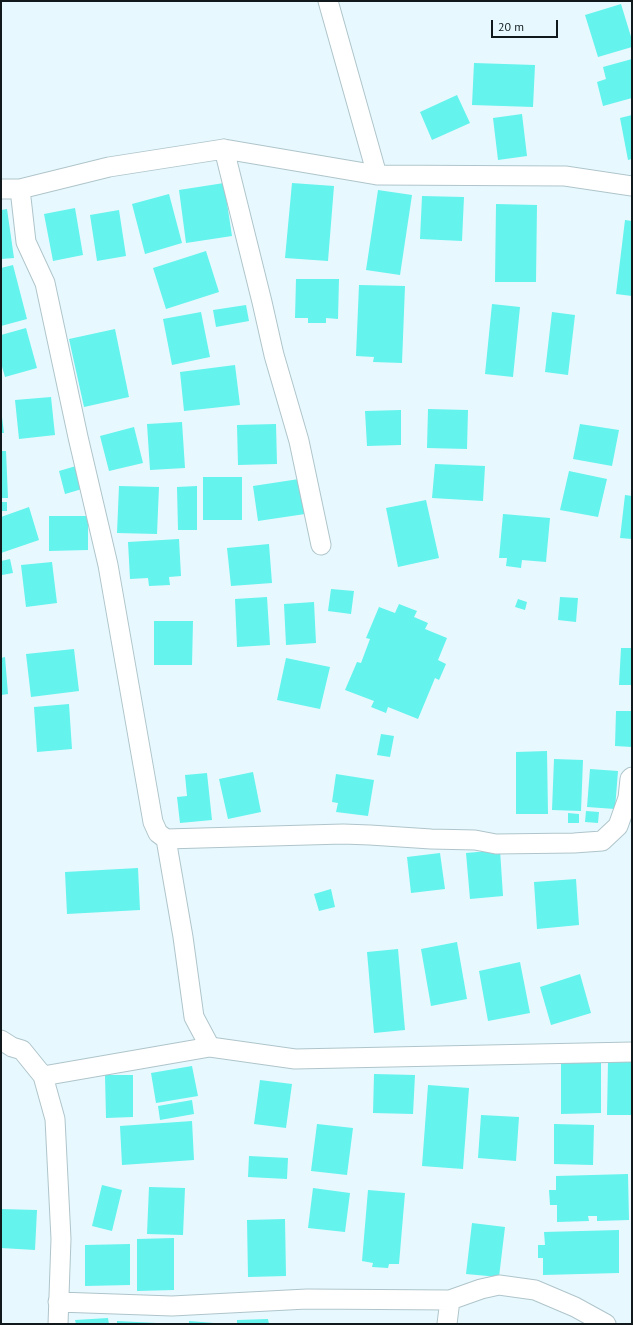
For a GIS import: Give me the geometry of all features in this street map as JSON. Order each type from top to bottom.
[{"type":"street","points":[[328,1],[377,176]]},
{"type":"street","points":[[224,149],[274,355],[299,441],[321,545]]},
{"type":"street","points":[[1,189],[20,189],[109,167],[224,149],[377,176],[565,176],[632,186]]},
{"type":"street","points":[[20,189],[24,236],[37,269],[45,283],[78,437],[108,565],[153,822],[158,833],[166,839],[343,834],[475,840],[496,844],[574,843],[602,841],[618,826],[626,803],[630,779],[632,777]]},
{"type":"street","points":[[166,839],[183,938],[194,1017],[210,1047]]},
{"type":"street","points":[[5,1047],[22,1050],[43,1076],[55,1119],[62,1239],[58,1324]]},
{"type":"street","points":[[43,1076],[210,1047],[295,1059],[632,1052]]},
{"type":"street","points":[[58,1302],[172,1306],[307,1299],[450,1300],[481,1289],[499,1285],[535,1290],[575,1307],[606,1324]]},
{"type":"street","points":[[447,1324],[450,1300]]},
{"type":"building","points":[[621,4],[632,40],[632,47],[598,57],[585,15]]},
{"type":"building","points":[[632,59],[632,98],[603,106],[597,82],[606,79],[603,67]]},
{"type":"building","points":[[474,63],[535,65],[533,107],[472,105]]},
{"type":"building","points":[[457,95],[470,123],[432,140],[420,112]]},
{"type":"building","points":[[522,114],[527,156],[498,160],[493,118]]},
{"type":"building","points":[[632,115],[632,159],[628,160],[620,118]]},
{"type":"building","points":[[224,183],[232,236],[186,243],[179,190]]},
{"type":"building","points":[[292,183],[334,186],[328,261],[285,258]]},
{"type":"building","points":[[378,190],[412,195],[400,275],[366,270]]},
{"type":"building","points":[[169,194],[182,243],[145,254],[132,204]]},
{"type":"building","points":[[422,196],[464,197],[462,241],[420,239]]},
{"type":"building","points":[[496,204],[537,205],[536,282],[495,282]]},
{"type":"building","points":[[75,208],[83,255],[53,261],[44,214]]},
{"type":"building","points":[[7,209],[14,258],[1,259],[1,210]]},
{"type":"building","points":[[119,210],[126,256],[97,261],[90,215]]},
{"type":"building","points":[[625,220],[632,221],[632,296],[616,294]]},
{"type":"building","points":[[206,251],[219,292],[166,309],[153,268]]},
{"type":"building","points":[[13,265],[27,319],[1,326],[1,268]]},
{"type":"building","points":[[296,279],[339,279],[338,319],[326,318],[326,323],[308,323],[308,318],[295,318]]},
{"type":"building","points":[[359,285],[405,286],[402,363],[373,362],[374,357],[356,356]]},
{"type":"building","points":[[492,304],[520,307],[513,377],[485,374]]},
{"type":"building","points":[[246,305],[249,321],[216,327],[213,310]]},
{"type":"building","points":[[201,312],[210,357],[172,365],[163,319]]},
{"type":"building","points":[[552,312],[575,315],[568,375],[545,372]]},
{"type":"building","points":[[26,328],[37,368],[5,377],[1,363],[1,335]]},
{"type":"building","points":[[115,329],[129,397],[84,407],[69,339]]},
{"type":"building","points":[[235,365],[240,405],[184,411],[180,372]]},
{"type":"building","points":[[51,397],[55,435],[19,439],[15,400]]},
{"type":"building","points":[[428,409],[468,410],[467,449],[427,448]]},
{"type":"building","points":[[401,410],[401,445],[367,446],[365,411]]},
{"type":"building","points":[[2,417],[4,433],[1,433]]},
{"type":"building","points":[[182,422],[185,468],[150,470],[147,424]]},
{"type":"building","points":[[276,424],[277,464],[238,465],[237,425]]},
{"type":"building","points":[[580,424],[619,430],[612,466],[573,459]]},
{"type":"building","points":[[134,427],[143,463],[109,471],[100,436]]},
{"type":"building","points":[[1,451],[6,451],[8,498],[1,498]]},
{"type":"building","points":[[435,464],[485,466],[483,501],[432,498]]},
{"type":"building","points":[[76,466],[82,489],[65,494],[59,471]]},
{"type":"building","points":[[569,471],[607,479],[598,517],[560,510]]},
{"type":"building","points":[[203,477],[242,477],[242,520],[203,520]]},
{"type":"building","points":[[299,479],[305,514],[258,521],[253,486]]},
{"type":"building","points":[[119,486],[159,487],[157,534],[117,533]]},
{"type":"building","points":[[197,486],[197,530],[178,530],[177,487]]},
{"type":"building","points":[[625,495],[632,496],[632,539],[620,538]]},
{"type":"building","points":[[426,500],[439,558],[398,567],[386,508]]},
{"type":"building","points":[[1,502],[7,502],[7,511],[1,511]]},
{"type":"building","points":[[29,507],[39,540],[1,553],[1,517]]},
{"type":"building","points":[[503,514],[550,518],[546,562],[522,560],[521,568],[506,566],[507,558],[499,558]]},
{"type":"building","points":[[49,516],[88,516],[88,550],[49,551]]},
{"type":"building","points":[[179,539],[181,576],[169,577],[170,585],[149,586],[148,578],[130,579],[128,542]]},
{"type":"building","points":[[269,544],[272,583],[231,586],[227,548]]},
{"type":"building","points":[[10,559],[13,573],[2,575],[1,561]]},
{"type":"building","points":[[52,562],[57,603],[26,607],[21,565]]},
{"type":"building","points":[[331,589],[354,591],[351,614],[328,611]]},
{"type":"building","points":[[267,597],[270,645],[237,647],[235,599]]},
{"type":"building","points":[[560,597],[578,598],[576,622],[558,620]]},
{"type":"building","points":[[518,599],[527,602],[525,610],[515,607]]},
{"type":"building","points":[[314,602],[316,643],[286,645],[284,604]]},
{"type":"building","points":[[399,604],[417,611],[414,617],[428,623],[425,629],[447,638],[438,660],[446,664],[439,680],[435,678],[418,719],[388,707],[386,713],[371,707],[374,701],[345,690],[357,662],[361,663],[370,639],[366,638],[379,607],[395,613]]},
{"type":"building","points":[[154,621],[193,621],[192,665],[154,665]]},
{"type":"building","points":[[621,648],[632,648],[632,685],[619,685]]},
{"type":"building","points":[[74,649],[79,691],[31,697],[26,654]]},
{"type":"building","points":[[5,657],[8,694],[1,695],[1,658]]},
{"type":"building","points":[[286,658],[330,667],[320,709],[277,700]]},
{"type":"building","points":[[69,704],[72,749],[37,752],[34,707]]},
{"type":"building","points":[[616,711],[632,711],[632,747],[615,746]]},
{"type":"building","points":[[381,734],[394,736],[390,757],[377,755]]},
{"type":"building","points":[[547,751],[548,814],[516,814],[516,752]]},
{"type":"building","points":[[554,759],[583,760],[581,811],[552,810]]},
{"type":"building","points":[[590,769],[618,771],[615,809],[587,807]]},
{"type":"building","points":[[253,772],[261,812],[228,819],[219,779]]},
{"type":"building","points":[[207,773],[212,820],[180,823],[177,797],[187,796],[185,775]]},
{"type":"building","points":[[336,774],[374,780],[368,816],[336,812],[338,803],[332,802]]},
{"type":"building","points":[[586,811],[599,812],[598,823],[585,822]]},
{"type":"building","points":[[568,813],[579,814],[579,823],[568,823]]},
{"type":"building","points":[[500,850],[503,896],[470,899],[466,853]]},
{"type":"building","points":[[440,853],[445,889],[411,893],[407,857]]},
{"type":"building","points":[[138,868],[140,910],[67,914],[65,872]]},
{"type":"building","points":[[576,879],[579,925],[537,929],[534,882]]},
{"type":"building","points":[[331,889],[335,907],[319,911],[314,894]]},
{"type":"building","points":[[457,942],[467,999],[431,1006],[421,949]]},
{"type":"building","points":[[398,949],[405,1030],[374,1033],[367,952]]},
{"type":"building","points":[[520,962],[530,1013],[488,1021],[479,971]]},
{"type":"building","points":[[580,974],[591,1013],[551,1025],[540,987]]},
{"type":"building","points":[[601,1062],[601,1113],[561,1114],[561,1063]]},
{"type":"building","points":[[608,1062],[632,1062],[632,1115],[607,1115]]},
{"type":"building","points":[[192,1066],[198,1096],[156,1103],[151,1073]]},
{"type":"building","points":[[374,1074],[415,1075],[413,1114],[373,1113]]},
{"type":"building","points":[[105,1075],[133,1075],[133,1117],[106,1118]]},
{"type":"building","points":[[260,1080],[292,1084],[286,1128],[254,1124]]},
{"type":"building","points":[[428,1085],[469,1088],[463,1169],[422,1166]]},
{"type":"building","points":[[192,1100],[194,1114],[160,1120],[158,1106]]},
{"type":"building","points":[[481,1115],[519,1117],[516,1161],[478,1158]]},
{"type":"building","points":[[192,1121],[194,1160],[122,1165],[120,1126]]},
{"type":"building","points":[[317,1124],[353,1128],[347,1175],[311,1171]]},
{"type":"building","points":[[554,1124],[594,1125],[593,1165],[554,1164]]},
{"type":"building","points":[[249,1156],[288,1158],[287,1179],[248,1177]]},
{"type":"building","points":[[628,1174],[629,1220],[597,1221],[597,1216],[588,1216],[589,1221],[557,1222],[557,1205],[550,1205],[549,1190],[556,1190],[556,1176]]},
{"type":"building","points":[[102,1185],[122,1190],[112,1231],[92,1226]]},
{"type":"building","points":[[149,1187],[185,1188],[183,1235],[147,1234]]},
{"type":"building","points":[[313,1188],[350,1193],[345,1232],[308,1228]]},
{"type":"building","points":[[368,1190],[405,1193],[399,1264],[389,1264],[388,1268],[372,1267],[373,1263],[362,1261]]},
{"type":"building","points":[[1,1209],[37,1210],[35,1250],[1,1248]]},
{"type":"building","points":[[285,1219],[286,1276],[248,1277],[247,1220]]},
{"type":"building","points":[[472,1223],[505,1227],[499,1277],[466,1274]]},
{"type":"building","points":[[619,1230],[619,1273],[543,1275],[543,1258],[538,1258],[538,1245],[545,1245],[544,1232]]},
{"type":"building","points":[[174,1238],[174,1290],[137,1291],[137,1239]]},
{"type":"building","points":[[130,1244],[130,1285],[85,1286],[85,1245]]},
{"type":"building","points":[[108,1318],[109,1324],[76,1324],[75,1320]]},
{"type":"building","points":[[268,1319],[269,1324],[237,1324],[237,1320]]},
{"type":"building","points":[[117,1321],[157,1323],[157,1324],[117,1324]]},
{"type":"building","points":[[189,1321],[214,1323],[214,1324],[189,1324]]}]
